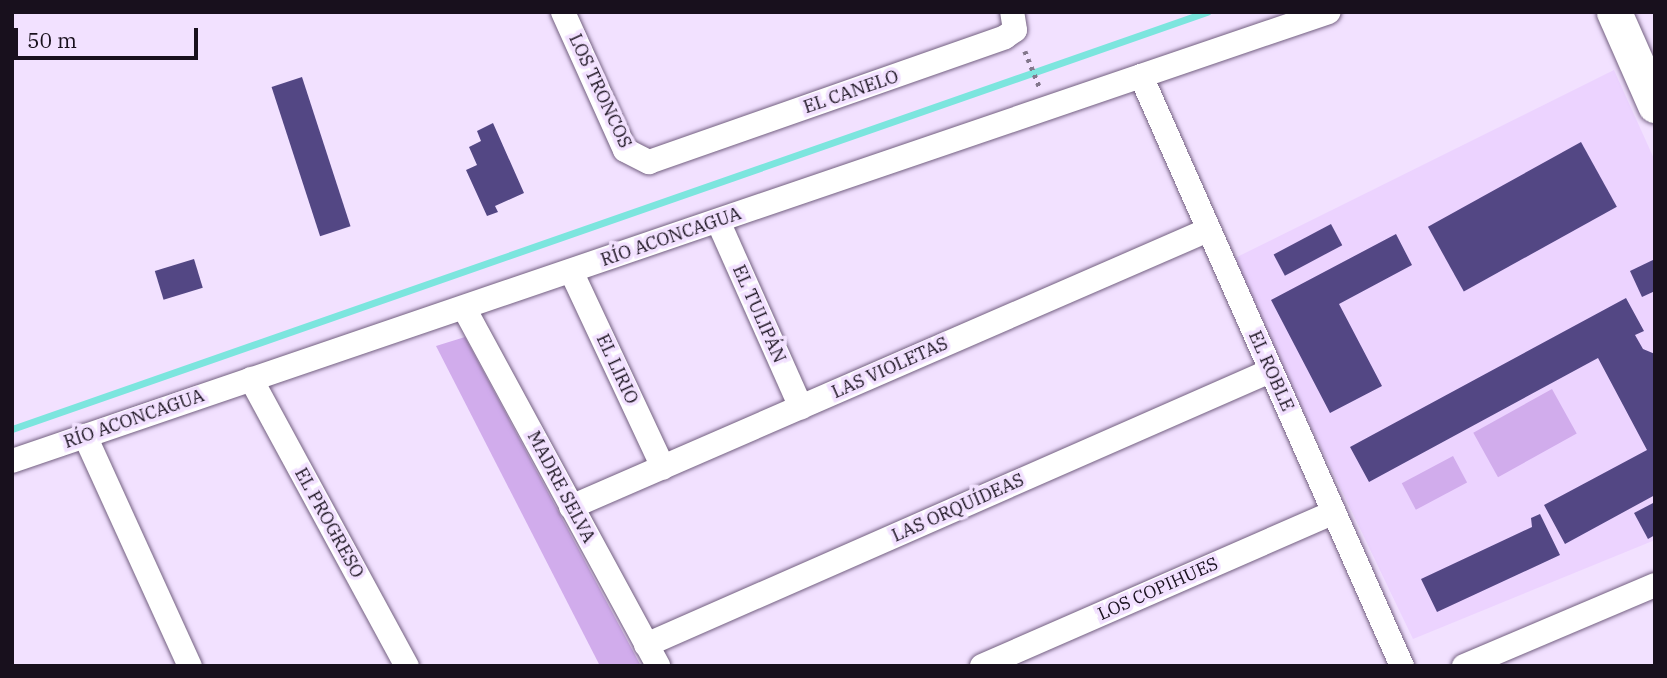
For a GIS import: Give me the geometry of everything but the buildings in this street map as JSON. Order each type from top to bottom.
[{"type":"main road","points":[[1614,12],[1655,105]]},
{"type":"street","name":"LOS TRONCOS","points":[[563,12],[630,155],[649,162],[685,150]]},
{"type":"street","name":"RÍO ACONCAGUA","points":[[12,461],[1329,12]]},
{"type":"street","name":"EL CANELO","points":[[685,150],[1014,21]]},
{"type":"street","name":"EL ROBLE","points":[[1141,76],[1402,666]]},
{"type":"street","name":"EL TULIPÁN","points":[[718,221],[801,407]]},
{"type":"street","name":"LAS VIOLETAS","points":[[572,507],[1208,230]]},
{"type":"street","name":"EL LIRIO","points":[[570,271],[663,467]]},
{"type":"street","name":"MADRE SELVA","points":[[464,308],[652,655]]},
{"type":"street","name":"LAS ORQUÍDEAS","points":[[652,655],[1270,370]]},
{"type":"street","name":"EL PROGRESO","points":[[251,379],[407,666]]},
{"type":"street","points":[[85,436],[190,666]]},
{"type":"street","name":"LOS COPIHUES","points":[[982,666],[1334,512]]},
{"type":"street","points":[[1464,666],[1655,586]]},
{"type":"path","points":[[1030,61],[1040,88]]},
{"type":"shaded area","points":[[1614,70],[1655,161],[1655,540],[1413,639],[1231,260]]},
{"type":"shaded area","points":[[465,337],[641,666],[600,666],[436,346]]},
{"type":"shaded area","points":[[1552,389],[1577,434],[1498,477],[1473,433]]},
{"type":"shaded area","points":[[1453,456],[1467,482],[1416,510],[1402,483]]},
{"type":"waterway","points":[[12,429],[1207,12]]}]
